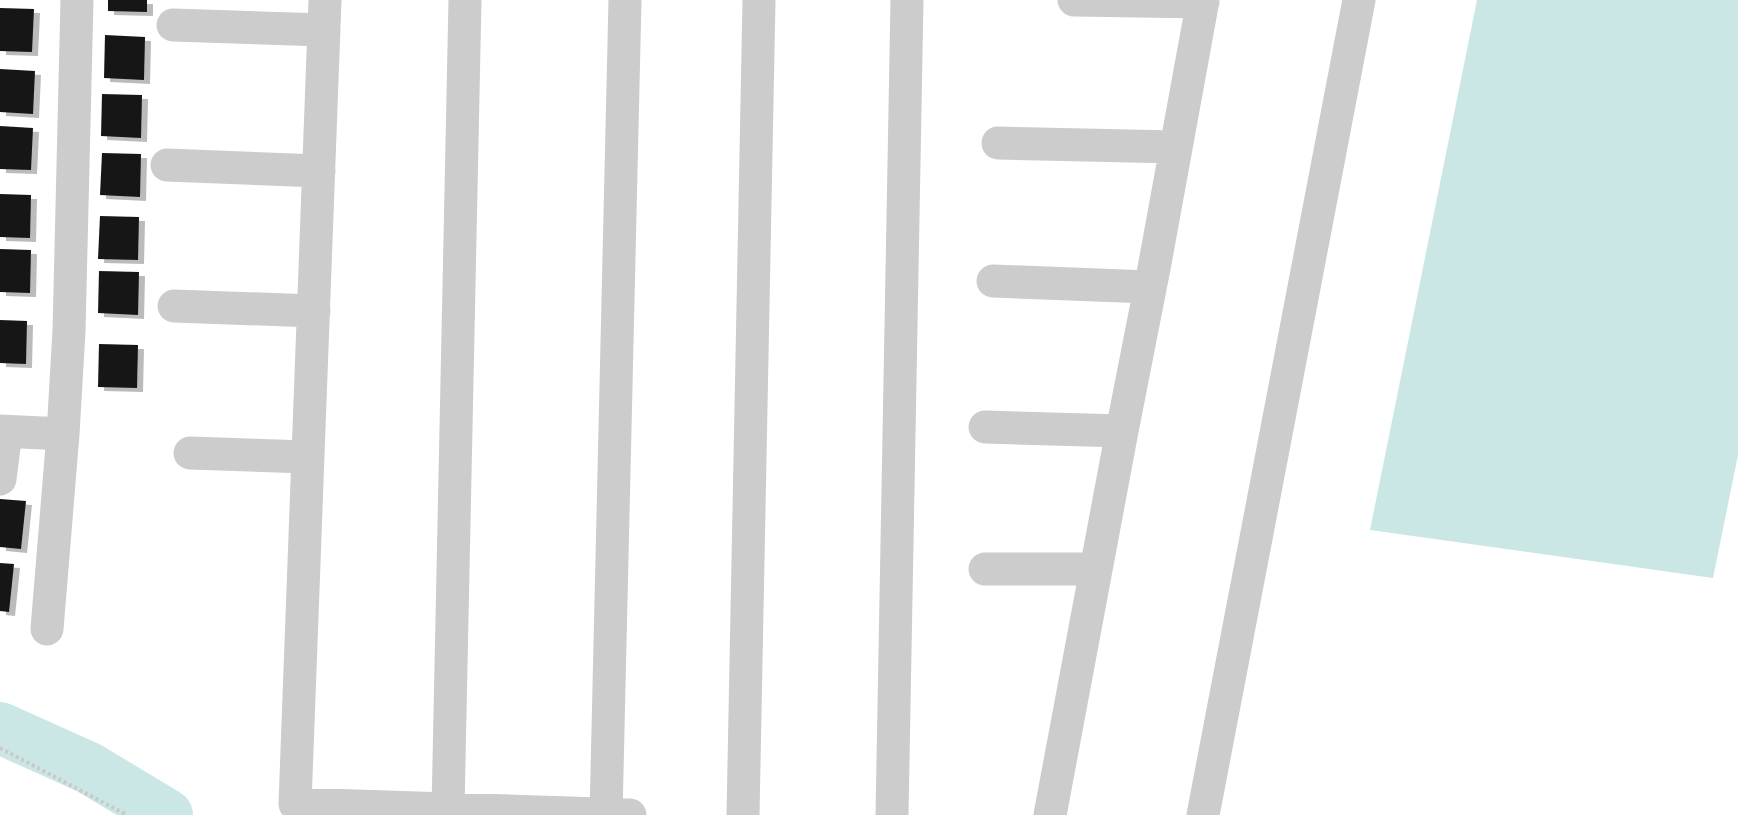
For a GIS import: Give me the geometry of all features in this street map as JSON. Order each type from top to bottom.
[{"type":"street","points":[[47,629],[69,331],[77,0]]},
{"type":"street","points":[[448,809],[465,0]]},
{"type":"street","points":[[173,25],[325,15],[295,804],[614,815],[625,0]]},
{"type":"street","points":[[743,815],[759,0]]},
{"type":"street","points":[[892,815],[907,0]]},
{"type":"street","points":[[1050,815],[1203,1],[1074,0]]},
{"type":"street","points":[[1203,815],[1359,0]]},
{"type":"street","points":[[998,143],[1176,147]]},
{"type":"street","points":[[167,165],[319,171]]},
{"type":"street","points":[[993,282],[1149,287]]},
{"type":"street","points":[[174,306],[314,311]]},
{"type":"street","points":[[985,426],[1122,431]]},
{"type":"street","points":[[0,479],[3,431],[63,434]]},
{"type":"street","points":[[190,453],[308,457]]},
{"type":"street","points":[[986,569],[1096,569]]},
{"type":"path","points":[[0,748],[127,815]]},
{"type":"water","points":[[1477,0],[1738,0],[1738,455],[1713,578],[1370,530]]},
{"type":"building","points":[[108,0],[147,0],[147,12],[108,11]]},
{"type":"building","points":[[0,8],[34,9],[32,52],[0,51]]},
{"type":"building","points":[[105,35],[145,37],[144,80],[104,78]]},
{"type":"building","points":[[0,69],[35,71],[33,114],[0,112]]},
{"type":"building","points":[[102,94],[142,95],[141,138],[101,136]]},
{"type":"building","points":[[0,126],[33,128],[31,170],[0,169]]},
{"type":"building","points":[[102,153],[141,154],[140,197],[100,195]]},
{"type":"building","points":[[0,194],[31,195],[30,238],[0,237]]},
{"type":"building","points":[[100,216],[139,217],[138,260],[98,259]]},
{"type":"building","points":[[0,249],[31,250],[30,293],[0,292]]},
{"type":"building","points":[[99,271],[139,272],[138,315],[98,313]]},
{"type":"building","points":[[0,320],[27,321],[26,364],[0,363]]},
{"type":"building","points":[[99,344],[138,345],[137,388],[98,387]]},
{"type":"building","points":[[0,499],[26,501],[21,549],[0,547]]},
{"type":"building","points":[[0,563],[14,564],[9,612],[0,611]]},
{"type":"waterway","points":[[0,728],[89,768],[167,815]]}]
